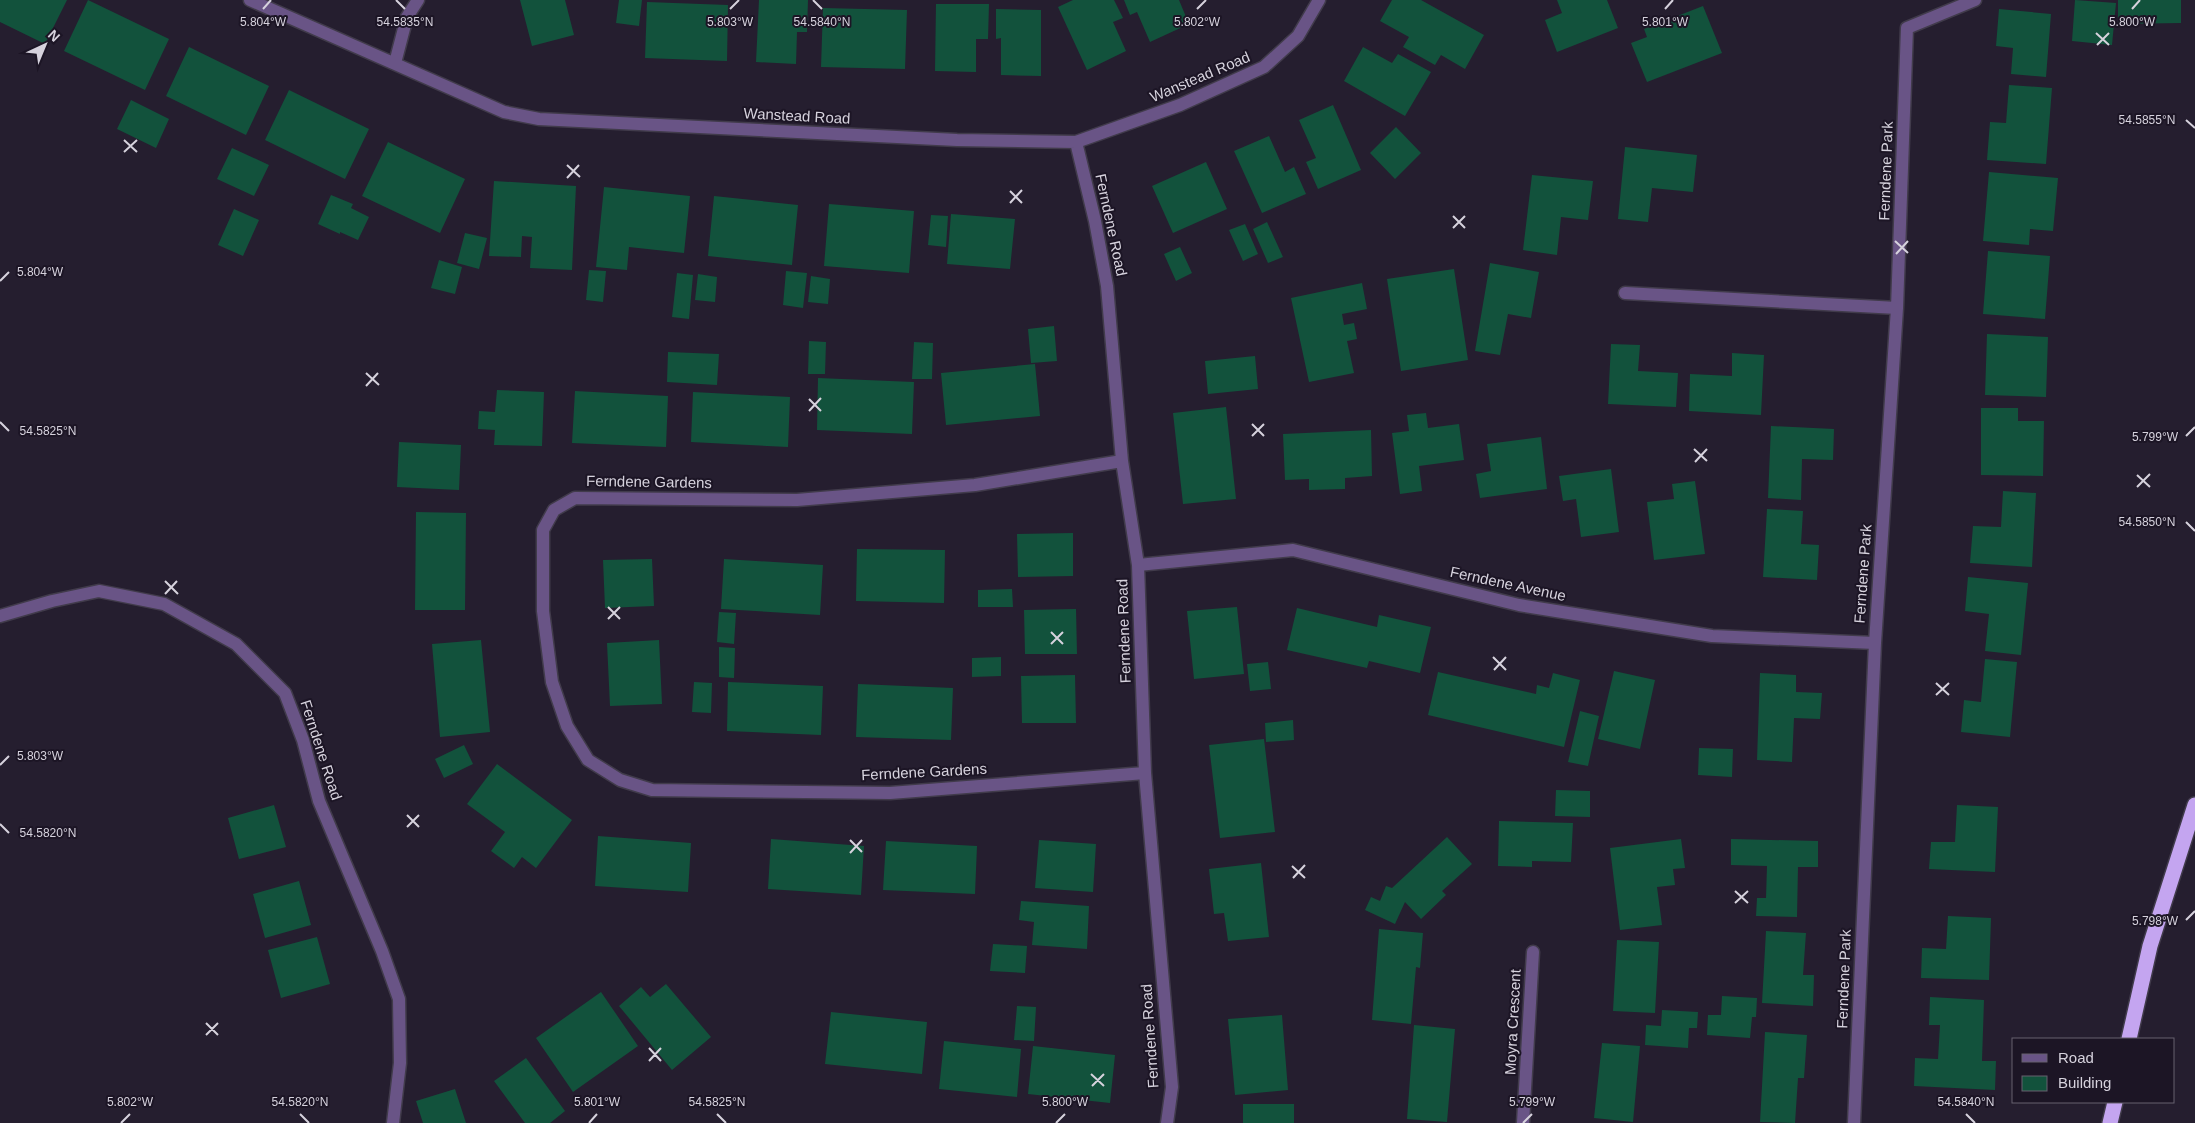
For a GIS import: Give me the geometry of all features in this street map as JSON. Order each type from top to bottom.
[{"type":"highway","points":[[2129,1038],[2150,946],[2195,805]]},
{"type":"highway","points":[[2110,1123],[2115,1103]]},
{"type":"street","name":"Wanstead Road","points":[[250,0],[504,112],[539,119],[957,140],[1076,142],[1180,105],[1264,67],[1298,36],[1319,0]]},
{"type":"street","points":[[395,63],[407,17],[418,0]]},
{"type":"street","name":"Ferndene Park","points":[[1854,1123],[1874,643],[1897,308],[1906,28],[1975,0]]},
{"type":"street","name":"Ferndene Road","points":[[1076,142],[1095,221],[1107,286],[1122,461],[1138,565],[1145,773],[1172,1086],[1167,1123]]},
{"type":"street","points":[[1625,293],[1897,308]]},
{"type":"street","name":"Ferndene Gardens","points":[[1122,461],[975,485],[797,500],[576,498],[554,510],[543,530],[543,611],[552,682],[567,726],[588,760],[620,780],[652,790],[890,792],[1145,773]]},
{"type":"street","name":"Ferndene Avenue","points":[[1138,565],[1293,550],[1519,605],[1558,612],[1712,636],[1874,643]]},
{"type":"street","name":"Ferndene Road","points":[[0,616],[52,601],[99,592],[164,604],[236,644],[285,693],[303,740],[320,801],[382,951],[399,999],[400,1063],[393,1123]]},
{"type":"street","name":"Moyra Crescent","points":[[1523,1123],[1533,952]]},
{"type":"building","points":[[0,0],[67,0],[45,44],[0,22]]},
{"type":"building","points":[[88,0],[169,39],[145,90],[64,51]]},
{"type":"building","points":[[520,0],[565,0],[574,35],[532,46]]},
{"type":"building","points":[[619,0],[642,0],[639,26],[616,23]]},
{"type":"building","points":[[759,0],[808,0],[807,32],[797,32],[796,64],[756,62]]},
{"type":"building","points":[[1073,0],[1114,0],[1123,18],[1113,22],[1126,51],[1087,70],[1058,7]]},
{"type":"building","points":[[1124,0],[1179,0],[1189,24],[1150,42],[1137,12],[1130,15]]},
{"type":"building","points":[[1392,0],[1421,0],[1484,35],[1465,69],[1441,55],[1435,65],[1403,47],[1409,37],[1380,21]]},
{"type":"building","points":[[1557,0],[1607,0],[1618,28],[1557,52],[1545,20],[1562,13]]},
{"type":"building","points":[[2075,0],[2116,3],[2112,45],[2072,41]]},
{"type":"building","points":[[2118,0],[2181,0],[2181,23],[2118,24]]},
{"type":"building","points":[[647,2],[728,5],[727,61],[645,58]]},
{"type":"building","points":[[936,4],[989,4],[988,39],[976,39],[976,72],[935,71]]},
{"type":"building","points":[[1703,6],[1722,53],[1647,82],[1631,43],[1647,37],[1644,29]]},
{"type":"building","points":[[823,8],[907,10],[905,69],[821,67]]},
{"type":"building","points":[[996,9],[1041,10],[1041,76],[1001,75],[1001,38],[996,39]]},
{"type":"building","points":[[1999,9],[2051,14],[2046,77],[2011,74],[2013,48],[1996,46]]},
{"type":"building","points":[[189,47],[269,86],[246,135],[166,96]]},
{"type":"building","points":[[1363,47],[1392,63],[1398,54],[1431,72],[1405,116],[1344,81]]},
{"type":"building","points":[[2009,85],[2052,88],[2046,164],[1987,160],[1990,122],[2006,123]]},
{"type":"building","points":[[289,90],[369,129],[345,179],[265,140]]},
{"type":"building","points":[[131,100],[169,119],[156,148],[117,129]]},
{"type":"building","points":[[1333,105],[1361,170],[1318,189],[1306,162],[1316,158],[1299,120]]},
{"type":"building","points":[[1396,127],[1421,153],[1395,179],[1370,153]]},
{"type":"building","points":[[1269,136],[1285,172],[1294,167],[1306,194],[1262,213],[1234,151]]},
{"type":"building","points":[[388,142],[465,179],[440,233],[362,196]]},
{"type":"building","points":[[1625,147],[1697,155],[1693,192],[1652,188],[1648,222],[1618,219]]},
{"type":"building","points":[[232,148],[269,165],[254,196],[217,179]]},
{"type":"building","points":[[1206,162],[1227,209],[1173,233],[1152,186]]},
{"type":"building","points":[[1989,172],[2058,178],[2053,231],[2030,229],[2029,245],[1983,241]]},
{"type":"building","points":[[1532,175],[1593,181],[1588,220],[1561,217],[1557,255],[1523,250]]},
{"type":"building","points":[[494,181],[576,186],[572,270],[530,268],[532,237],[522,236],[521,257],[489,256]]},
{"type":"building","points":[[604,187],[690,196],[684,253],[629,247],[627,270],[596,267]]},
{"type":"building","points":[[331,195],[353,204],[351,208],[369,217],[358,240],[318,224]]},
{"type":"building","points":[[714,196],[798,205],[792,265],[708,256]]},
{"type":"building","points":[[829,204],[914,211],[909,273],[824,266]]},
{"type":"building","points":[[234,209],[259,220],[243,256],[218,245]]},
{"type":"building","points":[[951,214],[1015,219],[1010,269],[947,264]]},
{"type":"building","points":[[931,215],[948,216],[946,247],[928,245]]},
{"type":"building","points":[[1267,222],[1283,257],[1268,263],[1253,229]]},
{"type":"building","points":[[1245,224],[1258,254],[1243,261],[1229,230]]},
{"type":"building","points":[[465,233],[487,238],[479,269],[457,263]]},
{"type":"building","points":[[1180,247],[1192,273],[1176,281],[1164,254]]},
{"type":"building","points":[[1988,251],[2050,256],[2045,319],[1983,314]]},
{"type":"building","points":[[439,260],[462,267],[455,294],[431,288]]},
{"type":"building","points":[[1490,263],[1539,272],[1531,318],[1508,314],[1500,355],[1475,351]]},
{"type":"building","points":[[1454,269],[1468,360],[1401,371],[1387,279]]},
{"type":"building","points":[[589,270],[606,271],[603,302],[586,300]]},
{"type":"building","points":[[786,271],[807,273],[803,308],[783,305]]},
{"type":"building","points":[[677,273],[693,275],[689,319],[672,317]]},
{"type":"building","points":[[698,274],[717,277],[715,302],[695,300]]},
{"type":"building","points":[[811,276],[830,279],[828,304],[808,302]]},
{"type":"building","points":[[1362,283],[1367,309],[1342,314],[1344,325],[1354,323],[1357,339],[1347,341],[1354,373],[1309,382],[1291,298]]},
{"type":"building","points":[[1054,326],[1057,361],[1031,363],[1028,329]]},
{"type":"building","points":[[1987,334],[2048,337],[2046,397],[1985,395]]},
{"type":"building","points":[[809,341],[826,342],[825,374],[808,374]]},
{"type":"building","points":[[914,342],[933,343],[932,379],[912,379]]},
{"type":"building","points":[[1611,344],[1640,345],[1638,371],[1678,373],[1676,407],[1608,404]]},
{"type":"building","points":[[668,352],[719,354],[717,385],[667,382]]},
{"type":"building","points":[[1732,353],[1764,355],[1761,415],[1689,411],[1690,374],[1732,376]]},
{"type":"building","points":[[1255,356],[1258,389],[1208,394],[1205,361]]},
{"type":"building","points":[[1035,364],[1040,416],[946,425],[941,373]]},
{"type":"building","points":[[818,378],[914,382],[912,434],[817,430]]},
{"type":"building","points":[[497,390],[544,392],[542,446],[494,445],[495,430],[478,429],[479,411],[495,412]]},
{"type":"building","points":[[575,391],[668,396],[666,447],[572,443]]},
{"type":"building","points":[[693,392],[790,397],[788,447],[691,442]]},
{"type":"building","points":[[1226,407],[1236,499],[1183,504],[1173,413]]},
{"type":"building","points":[[1981,408],[2018,408],[2018,421],[2044,421],[2043,476],[1981,475]]},
{"type":"building","points":[[1426,413],[1428,428],[1459,424],[1464,460],[1419,466],[1422,491],[1400,494],[1392,433],[1409,431],[1407,415]]},
{"type":"building","points":[[1771,426],[1834,429],[1833,460],[1802,459],[1801,500],[1768,498]]},
{"type":"building","points":[[1371,430],[1372,476],[1345,478],[1345,489],[1309,490],[1309,479],[1285,480],[1283,434]]},
{"type":"building","points":[[1541,437],[1547,489],[1480,498],[1476,474],[1491,471],[1487,444]]},
{"type":"building","points":[[399,442],[461,445],[459,490],[397,487]]},
{"type":"building","points":[[1611,469],[1619,532],[1581,537],[1576,499],[1563,501],[1559,476]]},
{"type":"building","points":[[1695,481],[1705,554],[1654,560],[1647,502],[1674,499],[1672,484]]},
{"type":"building","points":[[2003,491],[2036,493],[2032,567],[1970,563],[1973,526],[2001,527]]},
{"type":"building","points":[[1767,509],[1803,511],[1801,544],[1819,545],[1817,580],[1763,577]]},
{"type":"building","points":[[416,512],[466,513],[465,610],[415,610]]},
{"type":"building","points":[[1073,533],[1073,576],[1018,577],[1017,534]]},
{"type":"building","points":[[857,549],[945,550],[944,603],[856,601]]},
{"type":"building","points":[[652,559],[654,606],[605,608],[603,560]]},
{"type":"building","points":[[724,559],[823,565],[820,615],[721,609]]},
{"type":"building","points":[[1968,577],[2028,583],[2021,655],[1985,651],[1989,614],[1965,611]]},
{"type":"building","points":[[1012,589],[1013,607],[978,607],[978,590]]},
{"type":"building","points":[[1237,607],[1244,674],[1194,679],[1187,611]]},
{"type":"building","points":[[1297,608],[1377,627],[1379,615],[1431,627],[1420,673],[1369,661],[1367,668],[1287,650]]},
{"type":"building","points":[[1076,609],[1077,654],[1025,654],[1024,610]]},
{"type":"building","points":[[719,612],[736,613],[734,644],[717,642]]},
{"type":"building","points":[[481,640],[490,732],[440,737],[432,644]]},
{"type":"building","points":[[659,640],[662,704],[610,706],[607,643]]},
{"type":"building","points":[[719,647],[735,648],[734,678],[719,677]]},
{"type":"building","points":[[1001,657],[1001,676],[972,677],[972,658]]},
{"type":"building","points":[[1985,659],[2017,662],[2010,737],[1961,732],[1964,700],[1981,702]]},
{"type":"building","points":[[1268,662],[1271,689],[1250,691],[1247,664]]},
{"type":"building","points":[[1614,671],[1655,680],[1640,749],[1598,739]]},
{"type":"building","points":[[1438,672],[1536,694],[1537,685],[1549,688],[1553,673],[1580,680],[1564,747],[1428,715]]},
{"type":"building","points":[[1760,673],[1796,675],[1796,692],[1822,693],[1820,719],[1794,718],[1792,762],[1757,760]]},
{"type":"building","points":[[1075,675],[1076,723],[1022,723],[1021,676]]},
{"type":"building","points":[[694,682],[712,683],[711,713],[692,712]]},
{"type":"building","points":[[728,682],[823,686],[821,735],[727,731]]},
{"type":"building","points":[[858,684],[953,688],[951,740],[856,737]]},
{"type":"building","points":[[1580,711],[1599,716],[1588,766],[1568,762]]},
{"type":"building","points":[[1293,720],[1294,740],[1266,742],[1265,723]]},
{"type":"building","points":[[1264,739],[1275,832],[1220,838],[1209,745]]},
{"type":"building","points":[[464,745],[473,764],[444,778],[435,759]]},
{"type":"building","points":[[1699,748],[1733,749],[1732,777],[1698,775]]},
{"type":"building","points":[[497,764],[572,820],[536,868],[522,857],[514,868],[491,851],[505,832],[467,804]]},
{"type":"building","points":[[1556,790],[1590,791],[1590,817],[1555,816]]},
{"type":"building","points":[[274,805],[286,847],[239,859],[228,818]]},
{"type":"building","points":[[1957,805],[1998,807],[1995,872],[1929,869],[1931,842],[1955,842]]},
{"type":"building","points":[[1499,821],[1573,823],[1571,862],[1532,861],[1532,867],[1498,866]]},
{"type":"building","points":[[598,836],[691,843],[688,892],[595,886]]},
{"type":"building","points":[[1447,837],[1472,864],[1442,891],[1446,895],[1421,919],[1405,902],[1395,924],[1365,910],[1371,897],[1380,901],[1386,886],[1392,888]]},
{"type":"building","points":[[771,839],[864,846],[861,895],[768,889]]},
{"type":"building","points":[[1681,839],[1685,868],[1673,869],[1675,885],[1657,887],[1662,925],[1620,930],[1610,848]]},
{"type":"building","points":[[1731,839],[1818,841],[1818,867],[1798,867],[1797,917],[1756,916],[1757,898],[1766,898],[1767,866],[1731,865]]},
{"type":"building","points":[[1039,840],[1096,844],[1093,892],[1035,888]]},
{"type":"building","points":[[886,841],[977,846],[975,894],[883,890]]},
{"type":"building","points":[[1261,863],[1269,937],[1228,941],[1224,913],[1214,914],[1209,869]]},
{"type":"building","points":[[299,881],[311,925],[265,938],[253,894]]},
{"type":"building","points":[[1021,901],[1089,906],[1087,949],[1032,945],[1034,922],[1019,920]]},
{"type":"building","points":[[1948,916],[1991,918],[1989,980],[1921,978],[1922,948],[1946,949]]},
{"type":"building","points":[[1379,929],[1423,933],[1420,968],[1416,967],[1411,1024],[1372,1020]]},
{"type":"building","points":[[1766,931],[1806,933],[1803,975],[1814,975],[1813,1006],[1762,1003]]},
{"type":"building","points":[[317,937],[330,984],[281,998],[268,950]]},
{"type":"building","points":[[1617,940],[1659,942],[1655,1013],[1613,1011]]},
{"type":"building","points":[[993,944],[1027,946],[1025,973],[990,971]]},
{"type":"building","points":[[666,984],[711,1037],[672,1070],[619,1006],[641,987],[650,997]]},
{"type":"building","points":[[601,992],[638,1046],[573,1092],[536,1038]]},
{"type":"building","points":[[1722,996],[1757,998],[1756,1017],[1752,1017],[1750,1038],[1707,1035],[1708,1015],[1721,1015]]},
{"type":"building","points":[[1930,997],[1984,1000],[1982,1061],[1996,1061],[1995,1090],[1914,1086],[1915,1058],[1938,1059],[1940,1025],[1929,1025]]},
{"type":"building","points":[[1017,1006],[1036,1007],[1034,1041],[1014,1040]]},
{"type":"building","points":[[1662,1010],[1698,1012],[1697,1028],[1689,1028],[1688,1048],[1645,1045],[1646,1025],[1661,1026]]},
{"type":"building","points":[[831,1012],[927,1022],[922,1074],[825,1064]]},
{"type":"building","points":[[1282,1015],[1288,1090],[1235,1095],[1228,1019]]},
{"type":"building","points":[[1414,1025],[1455,1029],[1447,1122],[1407,1119]]},
{"type":"building","points":[[1765,1032],[1807,1035],[1804,1078],[1798,1078],[1795,1123],[1760,1122]]},
{"type":"building","points":[[944,1041],[1021,1049],[1017,1097],[939,1089]]},
{"type":"building","points":[[1602,1043],[1640,1046],[1633,1122],[1594,1118]]},
{"type":"building","points":[[1033,1046],[1115,1055],[1110,1103],[1028,1094]]},
{"type":"building","points":[[526,1058],[565,1111],[550,1123],[525,1123],[494,1081]]},
{"type":"building","points":[[455,1089],[466,1123],[423,1123],[416,1101]]},
{"type":"building","points":[[1243,1104],[1294,1104],[1294,1123],[1243,1123]]}]
